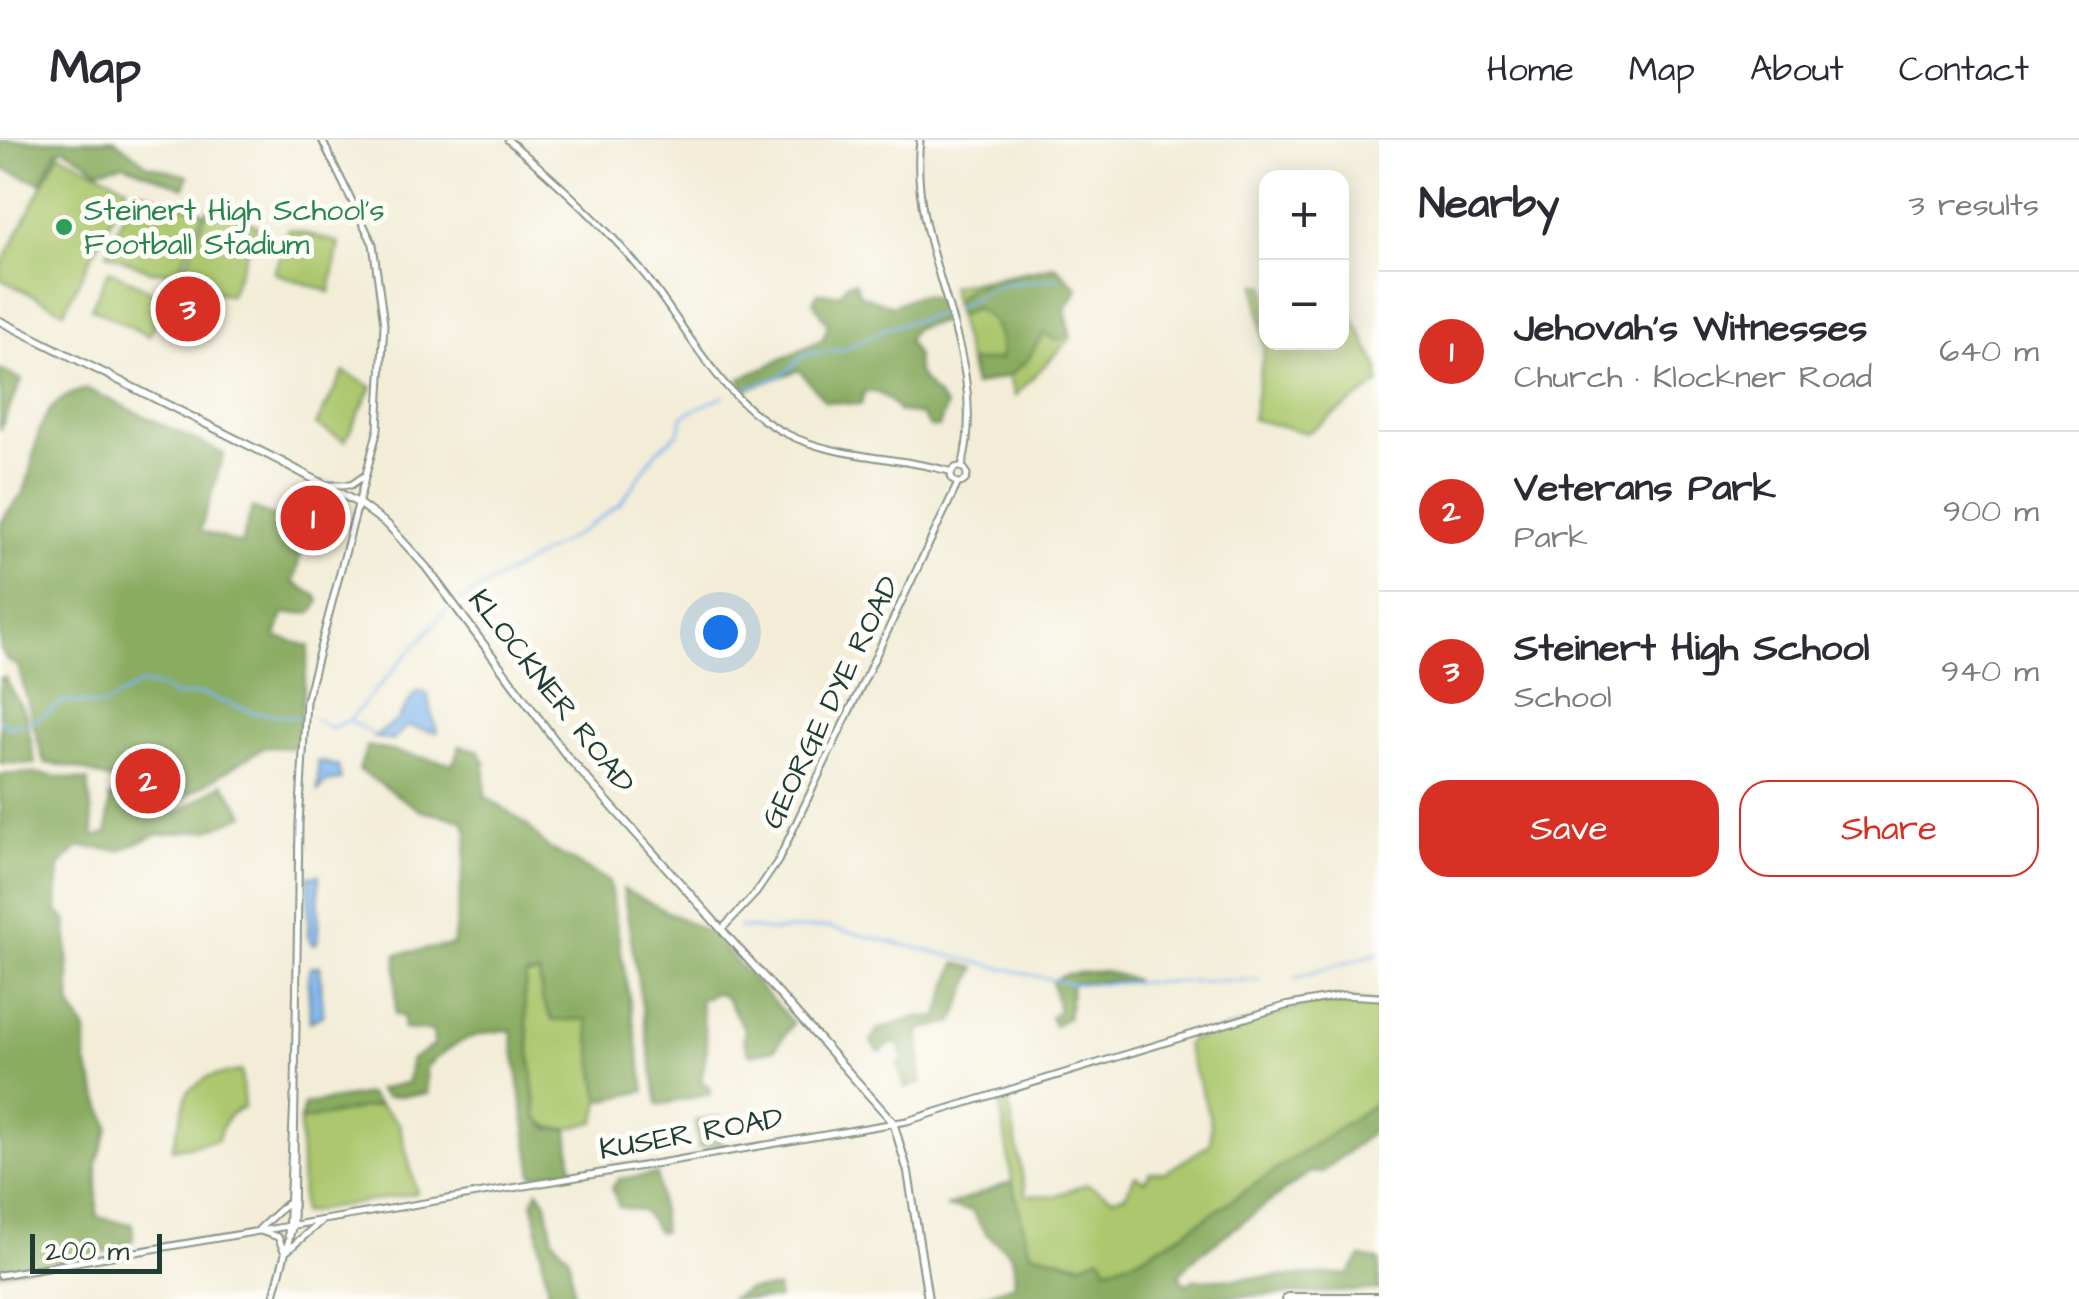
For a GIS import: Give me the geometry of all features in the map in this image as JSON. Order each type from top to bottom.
[{"type":"highway","points":[[1288,1299],[1379,1299]]},
{"type":"main road","name":"KLOCKNER ROAD","points":[[0,321],[323,484],[388,525],[426,566],[566,755],[894,1122],[908,1172],[928,1299]]},
{"type":"street","points":[[274,1299],[290,1225],[306,701],[367,474],[380,409],[383,291],[367,229],[322,140]]},
{"type":"street","points":[[508,140],[635,264],[729,389],[764,421],[815,445],[908,460],[952,472],[962,467],[970,423],[968,379],[924,214],[920,140]]},
{"type":"street","name":"GEORGE DYE ROAD","points":[[723,928],[756,893],[778,861],[958,483],[967,478],[962,467]]},
{"type":"street","points":[[952,472],[958,483]]},
{"type":"street","points":[[323,484],[351,485],[367,474]]},
{"type":"street","name":"KUSER ROAD","points":[[0,1275],[894,1122],[1303,1002],[1344,995],[1379,998]]},
{"type":"street","points":[[290,1225],[294,1096]]},
{"type":"street","points":[[864,1127],[877,1118],[875,1099]]},
{"type":"street","points":[[285,1253],[278,1237],[258,1230],[288,1200]]},
{"type":"street","points":[[285,1253],[323,1219]]},
{"type":"green space","points":[[0,140],[115,140],[148,165],[188,176],[184,188],[124,164],[99,170],[64,148],[57,151],[41,183],[0,168]]},
{"type":"green space","name":"Steinert High School's Football Stadium","points":[[59,153],[127,186],[64,311],[0,279],[0,268]]},
{"type":"green space","points":[[140,190],[204,212],[182,264],[171,272],[150,271],[107,253],[132,194]]},
{"type":"green space","points":[[209,207],[233,212],[257,226],[230,295],[204,289],[183,274]]},
{"type":"green space","points":[[289,229],[339,243],[330,292],[274,273]]},
{"type":"green space","points":[[1055,266],[1078,288],[1066,308],[1071,338],[1015,396],[1008,376],[974,386],[950,286]]},
{"type":"green space","points":[[1055,266],[1078,288],[1066,308],[1069,336],[1057,340],[1043,334],[1027,361],[1010,375],[974,386],[970,362],[1000,359],[999,335],[993,323],[975,308],[958,316],[953,302],[969,287]]},
{"type":"green space","points":[[109,270],[168,299],[149,336],[91,308]]},
{"type":"green space","points":[[855,282],[860,295],[892,306],[919,296],[939,300],[945,321],[915,328],[907,340],[917,356],[921,378],[946,407],[939,427],[930,427],[921,415],[898,411],[888,399],[874,392],[864,392],[861,405],[825,401],[799,370],[744,390],[740,379],[823,339],[828,325],[813,301],[818,293],[839,294],[848,283]]},
{"type":"green space","points":[[1350,312],[1379,369],[1379,384],[1307,433],[1252,419],[1264,350],[1349,350]]},
{"type":"green space","points":[[0,369],[22,380],[0,430]]},
{"type":"green space","points":[[344,372],[372,387],[345,441],[316,425]]},
{"type":"green space","points":[[87,389],[224,454],[200,531],[241,544],[252,508],[292,524],[303,543],[294,583],[317,596],[319,602],[312,613],[283,614],[276,637],[309,646],[297,748],[265,747],[175,803],[77,768],[44,763],[18,666],[0,650],[1,525],[24,491],[47,414],[69,395]]},
{"type":"green space","points":[[4,677],[26,715],[35,764],[0,763],[0,678]]},
{"type":"green space","points":[[367,746],[453,764],[460,746],[478,750],[485,762],[485,796],[526,824],[547,847],[609,881],[645,1091],[600,1101],[587,1019],[553,1021],[542,999],[539,974],[526,976],[524,998],[537,1117],[548,1128],[568,1130],[572,1170],[533,1175],[511,1030],[475,1036],[445,1051],[426,1067],[427,1094],[386,1097],[378,1090],[408,1082],[411,1060],[434,1045],[433,1031],[403,1029],[404,1017],[395,1014],[397,954],[453,945],[468,834],[463,820],[421,811],[359,770]]},
{"type":"green space","points":[[31,773],[88,781],[94,837],[107,834],[110,797],[117,795],[177,813],[223,783],[245,815],[209,830],[156,835],[120,850],[79,847],[59,866],[57,910],[66,920],[71,1006],[86,1031],[86,1062],[109,1127],[97,1162],[97,1217],[132,1224],[133,1240],[114,1250],[0,1273],[0,775]]},
{"type":"green space","points":[[623,889],[711,934],[793,1023],[775,1049],[750,1055],[743,1039],[745,1030],[726,998],[716,993],[700,999],[707,1047],[701,1081],[710,1087],[711,1094],[658,1105]]},
{"type":"green space","points":[[956,963],[976,968],[953,1023],[919,1030],[921,1083],[905,1088],[898,1065],[903,1059],[899,1045],[893,1043],[880,1052],[871,1042],[877,1030],[919,1017],[938,1018]]},
{"type":"green space","points":[[1104,971],[1135,980],[1072,983],[1068,1017],[1054,1026],[1050,1017],[1058,1012],[1052,981],[1067,974]]},
{"type":"green space","points":[[539,973],[542,999],[587,1019],[600,1101],[596,1121],[558,1128],[537,1117],[524,998],[526,975]]},
{"type":"green space","points":[[1310,1004],[1379,1004],[1377,1102],[1183,1233],[1137,1259],[1108,1269],[1030,1252],[1016,1207],[1000,1102],[1008,1099],[1026,1195],[1054,1196],[1087,1184],[1113,1198],[1125,1195],[1135,1176],[1145,1181],[1150,1172],[1166,1172],[1210,1144],[1210,1119],[1189,1056],[1186,1044],[1190,1040]]},
{"type":"green space","points":[[241,1071],[244,1107],[227,1119],[218,1140],[172,1149],[188,1091],[208,1077]]},
{"type":"green space","points":[[368,1094],[379,1105],[300,1121],[304,1104]]},
{"type":"green space","points":[[1379,1101],[1379,1127],[1321,1173],[1310,1172],[1193,1259],[1179,1275],[1186,1285],[1193,1280],[1349,1274],[1361,1257],[1379,1260],[1379,1290],[1181,1299],[972,1299],[1014,1284],[1011,1256],[985,1232],[972,1211],[945,1207],[1012,1182],[1030,1252],[1081,1264],[1100,1256],[1108,1268],[1137,1259],[1183,1233]]},
{"type":"green space","points":[[379,1105],[399,1123],[417,1193],[302,1213],[300,1121]]},
{"type":"green space","points":[[719,1117],[722,1144],[699,1148],[695,1121]]},
{"type":"green space","points":[[657,1174],[663,1232],[658,1232],[643,1211],[619,1207],[612,1188],[619,1179]]},
{"type":"green space","points":[[538,1190],[546,1202],[553,1238],[569,1257],[574,1299],[549,1299],[533,1201]]},
{"type":"green space","points":[[777,1288],[779,1299],[729,1299],[747,1290]]},
{"type":"water","points":[[415,692],[427,694],[437,733],[406,726],[393,741],[373,737],[398,720]]},
{"type":"water","points":[[318,761],[338,766],[341,780],[326,782],[318,791]]},
{"type":"water","points":[[319,875],[318,940],[314,945],[308,937],[309,876]]},
{"type":"water","points":[[320,966],[323,1015],[310,1022],[308,974],[312,967]]},
{"type":"waterway","points":[[955,308],[999,285],[1059,278]]},
{"type":"waterway","points":[[740,390],[781,376],[806,354],[842,350],[890,327],[947,312]]},
{"type":"waterway","points":[[461,600],[582,531],[621,503],[656,452],[679,432],[684,415],[723,396]]},
{"type":"waterway","points":[[349,720],[447,610]]},
{"type":"waterway","points":[[0,720],[9,727],[36,720],[65,701],[104,706],[140,684],[162,688],[174,696],[201,694],[256,713],[298,717]]},
{"type":"waterway","points":[[316,719],[331,728],[349,720],[374,735]]},
{"type":"waterway","points":[[738,927],[773,931],[827,927],[1071,984],[1259,980]]},
{"type":"waterway","points":[[1295,978],[1379,953]]},
{"type":"place","name":"Steinert High School's Football Stadium","points":[[64,227]]},
{"type":"place","name":"Steinert High School","points":[[188,309]]},
{"type":"place","name":"Jehovah's Witnesses","points":[[313,518]]},
{"type":"place","name":"Veterans Park","points":[[148,781]]}]
